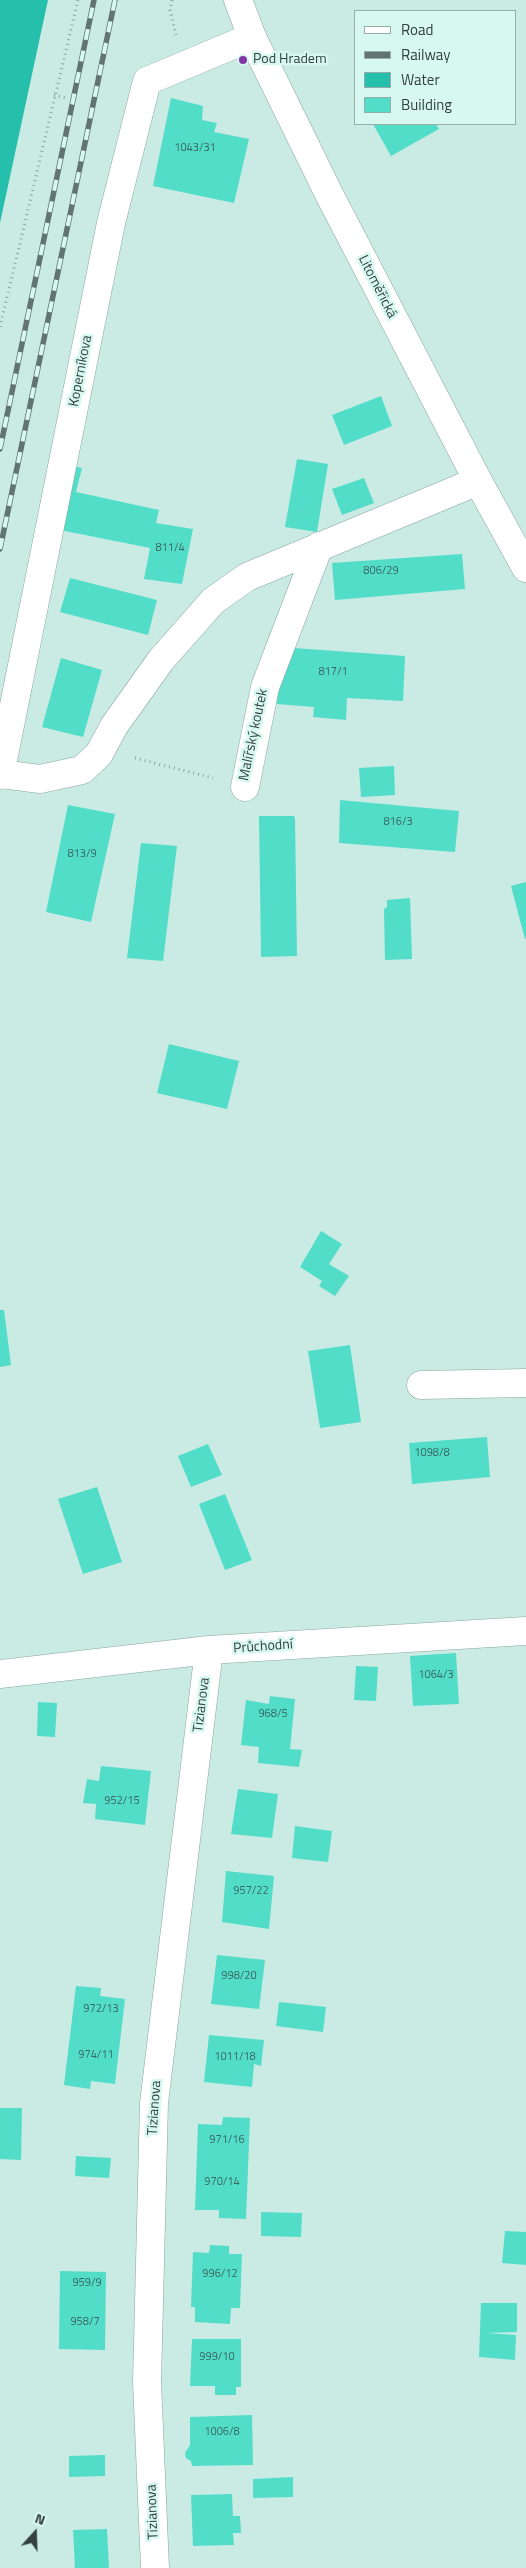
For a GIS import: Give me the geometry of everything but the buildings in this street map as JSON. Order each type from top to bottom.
[{"type":"street","name":"Litoměřická","points":[[238,0],[252,37],[329,194],[478,481],[526,568]]},
{"type":"street","name":"Koperníkova","points":[[0,775],[111,223],[147,81],[252,37]]},
{"type":"street","points":[[0,775],[40,778],[82,770],[99,754],[114,726],[161,660],[213,601],[247,577],[478,481]]},
{"type":"street","name":"Malířský koutek","points":[[245,787],[264,687],[319,546]]},
{"type":"street","points":[[422,1385],[526,1383]]},
{"type":"street","name":"Průchodní","points":[[0,1674],[209,1650],[526,1631]]},
{"type":"street","name":"Tizianova","points":[[155,2568],[147,2382],[154,2103],[209,1650]]},
{"type":"path","points":[[0,327],[78,0]]},
{"type":"path","points":[[54,95],[66,98]]},
{"type":"path","name":"Malířský koutek","points":[[99,754],[144,759],[245,787]]},
{"type":"water","points":[[0,0],[48,0],[0,223]]},
{"type":"railway","points":[[0,449],[94,0]]},
{"type":"railway","points":[[0,549],[115,0]]},
{"type":"place","name":"Pod Hradem","points":[[243,60]]}]
